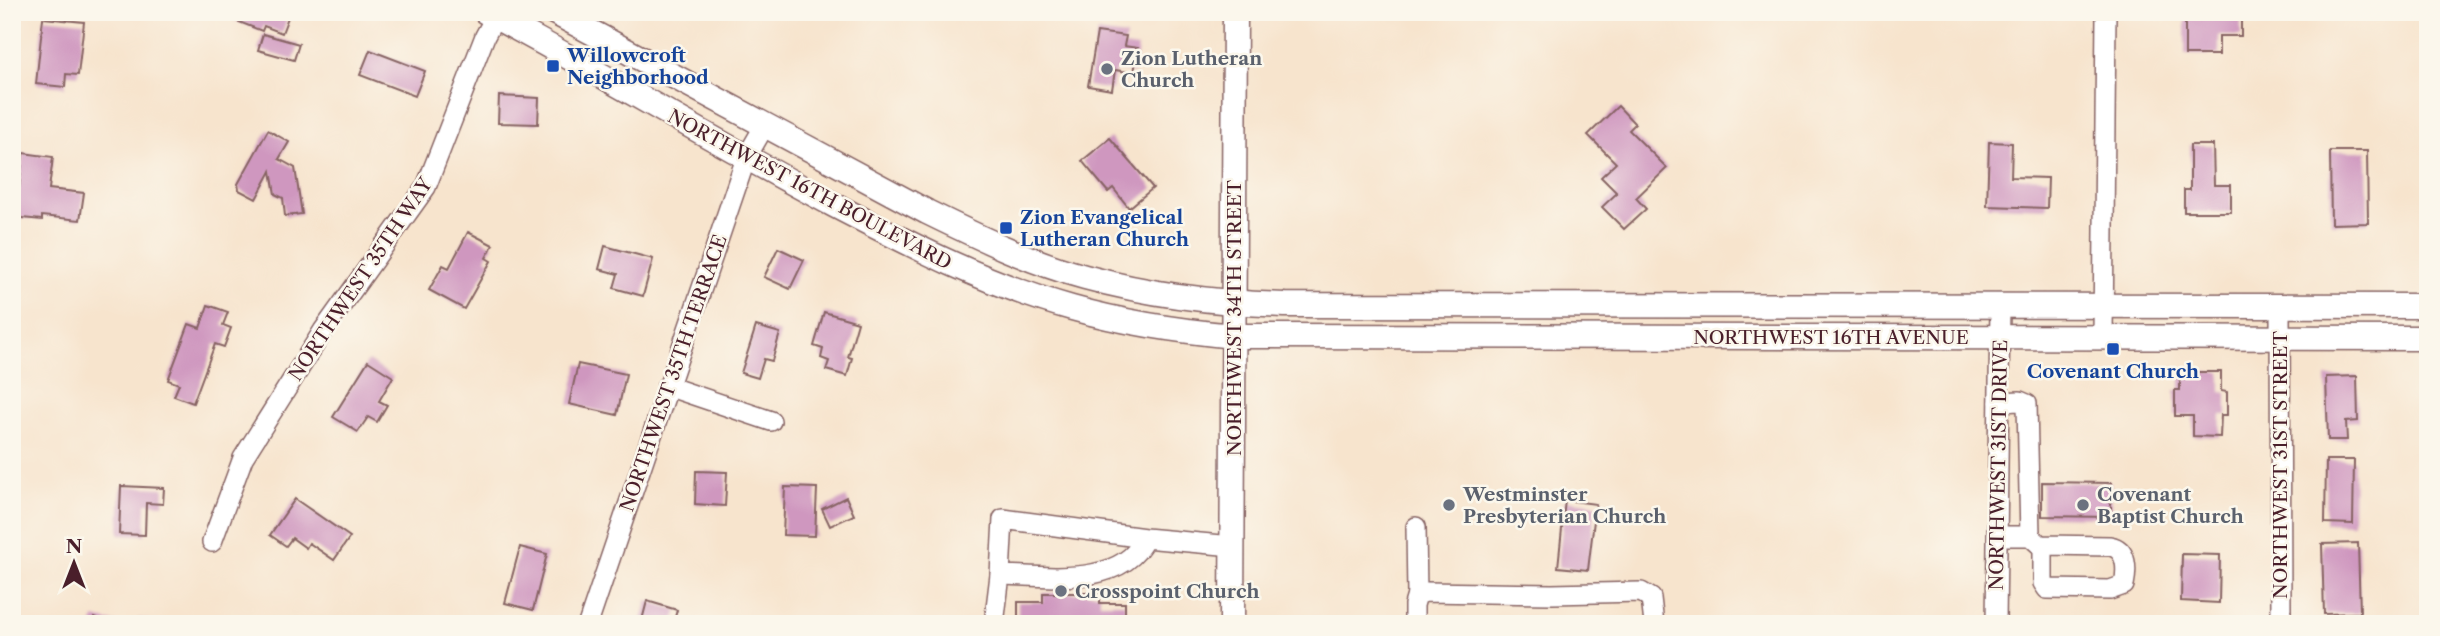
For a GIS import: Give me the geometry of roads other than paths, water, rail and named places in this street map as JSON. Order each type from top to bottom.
[{"type":"main road","name":"NORTHWEST 16TH BOULEVARD","points":[[554,12],[927,212],[1028,258],[1083,277],[1140,290],[1234,304]]},
{"type":"main road","name":"NORTHWEST 34TH STREET","points":[[1232,624],[1235,12]]},
{"type":"main road","name":"NORTHWEST 16TH BOULEVARD","points":[[493,14],[746,158],[911,245],[1009,286],[1071,308],[1130,322],[1234,336]]},
{"type":"main road","name":"NORTHWEST 16TH AVENUE","points":[[1234,304],[2428,306]]},
{"type":"main road","points":[[1638,306],[1640,337]]},
{"type":"main road","name":"NORTHWEST 16TH AVENUE","points":[[1234,336],[2428,338]]},
{"type":"street","points":[[2103,337],[2106,12]]},
{"type":"street","name":"NORTHWEST 35TH WAY","points":[[212,542],[243,458],[323,331],[426,187],[493,14]]},
{"type":"street","name":"NORTHWEST 35TH TERRACE","points":[[588,624],[746,158],[765,125]]},
{"type":"street","name":"NORTHWEST 31ST DRIVE","points":[[1996,624],[2000,306]]},
{"type":"street","name":"NORTHWEST 31ST STREET","points":[[2280,306],[2281,624]]},
{"type":"street","points":[[667,386],[771,421]]},
{"type":"street","points":[[1998,536],[2037,541],[2028,409],[2025,402],[1999,402]]},
{"type":"street","points":[[994,624],[1003,519],[1145,538],[1233,546]]},
{"type":"street","points":[[1414,624],[1417,595],[1416,527]]},
{"type":"street","points":[[1000,575],[1084,577],[1107,572],[1140,549],[1145,538]]},
{"type":"street","points":[[1417,595],[1425,592],[1641,592],[1651,598],[1654,624]]},
{"type":"place","name":"Willowcroft Neighborhood","points":[[553,66]]},
{"type":"place","name":"Zion Lutheran Church","points":[[1107,69]]},
{"type":"place","name":"Zion Evangelical Lutheran Church","points":[[1006,228]]},
{"type":"place","name":"Covenant Church","points":[[2113,349]]},
{"type":"place","name":"Westminster Presbyterian Church","points":[[1449,505]]},
{"type":"place","name":"Covenant Baptist Church","points":[[2083,505]]},
{"type":"place","name":"Crosspoint Church","points":[[1061,591]]}]
